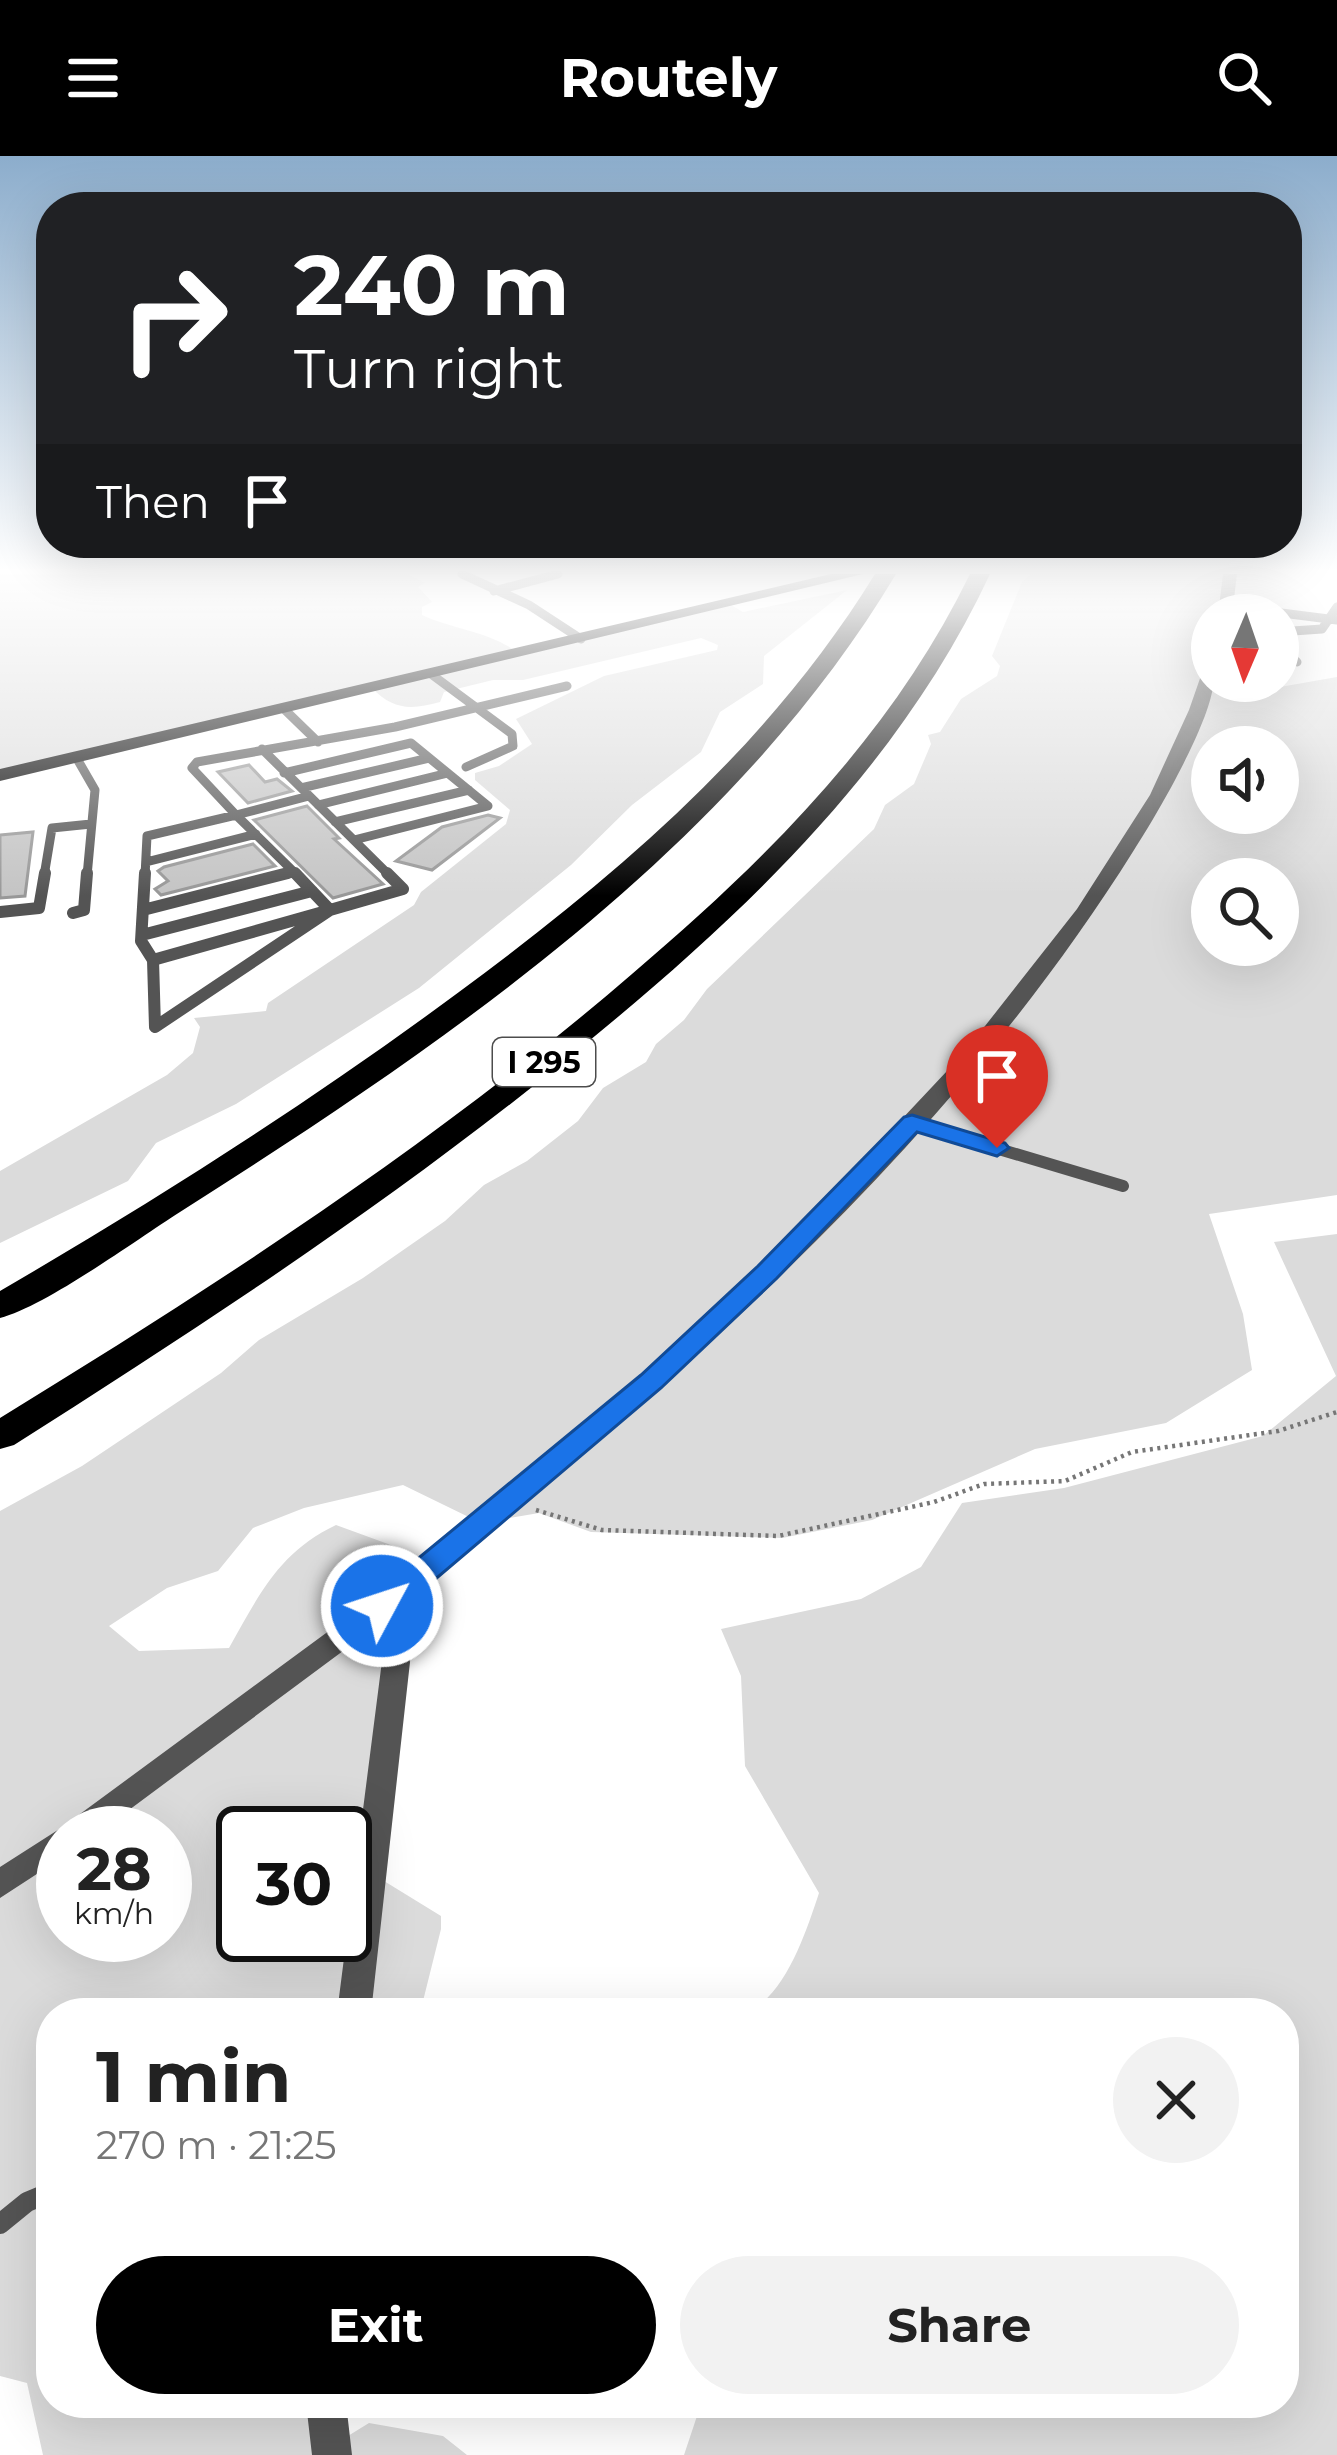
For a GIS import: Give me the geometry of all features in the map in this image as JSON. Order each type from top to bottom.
[{"type":"highway","name":"I 295","points":[[0,1307],[152,1215],[342,1090],[585,908],[693,813],[813,681]]},
{"type":"highway","name":"I 295","points":[[0,1436],[361,1199],[517,1084],[642,981],[771,862],[854,770],[921,681]]},
{"type":"main road","points":[[0,775],[400,681]]},
{"type":"street","points":[[111,1806],[382,1606],[517,1494],[684,1350],[912,1123],[995,1029],[1108,878],[1172,766],[1198,702]]},
{"type":"street","points":[[356,1998],[397,1653],[392,1625],[382,1606]]},
{"type":"street","points":[[0,1884],[36,1859]]},
{"type":"street","points":[[328,2418],[332,2455]]},
{"type":"lane","points":[[441,681],[512,734],[513,746],[466,767]]},
{"type":"lane","points":[[331,909],[192,767],[197,762],[318,742],[567,686]]},
{"type":"lane","points":[[284,709],[318,742]]},
{"type":"lane","points":[[284,772],[411,743],[488,806],[354,840]]},
{"type":"lane","points":[[153,960],[404,889],[262,749]]},
{"type":"lane","points":[[73,914],[84,910],[95,790],[76,758]]},
{"type":"lane","points":[[309,797],[429,758]]},
{"type":"lane","points":[[331,909],[155,1027],[153,960],[142,935],[147,836],[309,797],[448,773]]},
{"type":"lane","points":[[335,822],[469,790]]},
{"type":"lane","points":[[0,911],[39,908],[52,828],[91,824]]},
{"type":"lane","points":[[146,862],[256,834]]},
{"type":"lane","points":[[143,910],[293,872]]},
{"type":"lane","points":[[142,935],[312,891]]},
{"type":"lane","points":[[912,1123],[1123,1186]]},
{"type":"lane","points":[[0,2224],[36,2198]]},
{"type":"path","points":[[517,1494],[523,1504],[548,1516],[602,1530],[778,1535],[880,1516],[984,1484],[1066,1481],[1132,1453],[1277,1431],[1337,1412]]},
{"type":"shaded area","points":[[0,681],[488,681],[444,692],[440,702],[420,706],[395,704],[372,688],[0,775]]},
{"type":"shaded area","points":[[593,681],[763,681],[720,712],[701,752],[632,805],[571,865],[419,988],[236,1104],[156,1143],[128,1181],[0,1243],[0,1171],[167,1075],[193,1053],[200,1027],[194,1018],[266,1011],[268,1003],[414,905],[421,892],[506,824],[510,810],[475,780],[475,773],[499,766],[532,744],[516,719]]},
{"type":"shaded area","points":[[989,681],[1191,681],[1191,702],[1299,702],[1299,684],[1337,681],[1337,1195],[1209,1214],[1243,1314],[1252,1370],[1166,1423],[1035,1449],[872,1520],[782,1538],[591,1532],[539,1513],[481,1523],[403,1485],[304,1508],[253,1528],[218,1571],[167,1588],[109,1626],[139,1651],[229,1648],[272,1577],[316,1536],[336,1525],[399,1548],[386,1593],[359,1627],[394,1650],[372,1863],[372,1806],[216,1806],[216,1962],[372,1962],[372,1874],[441,1916],[441,1929],[424,1998],[36,1998],[36,2418],[329,2418],[335,2444],[369,2423],[443,2436],[467,2455],[43,2455],[27,2383],[0,2376],[0,1511],[82,1466],[221,1373],[259,1340],[363,1278],[445,1221],[484,1185],[527,1161],[578,1121],[603,1088],[646,1062],[656,1044],[684,1020],[707,989],[874,829],[885,805],[914,784],[931,744],[928,735],[940,732],[961,699]]},
{"type":"shaded area","points":[[1337,1234],[1337,2455],[684,2455],[696,2418],[1299,2418],[1299,1998],[767,1998],[783,1979],[819,1893],[745,1766],[741,1676],[721,1629],[861,1599],[921,1567],[962,1503],[1064,1488],[1263,1436],[1336,1376],[1274,1242]]},
{"type":"building","points":[[249,765],[265,782],[277,779],[292,791],[248,803],[218,772]]},
{"type":"building","points":[[307,806],[339,838],[334,839],[383,884],[333,898],[254,820]]},
{"type":"building","points":[[488,815],[500,818],[432,870],[396,861],[442,827]]},
{"type":"building","points":[[33,832],[25,896],[0,898],[0,835]]},
{"type":"building","points":[[253,844],[275,866],[161,895],[155,889],[168,881],[158,871],[164,867]]},
{"type":"route","points":[[382,1606],[651,1381],[767,1272],[912,1123],[997,1148]]}]
